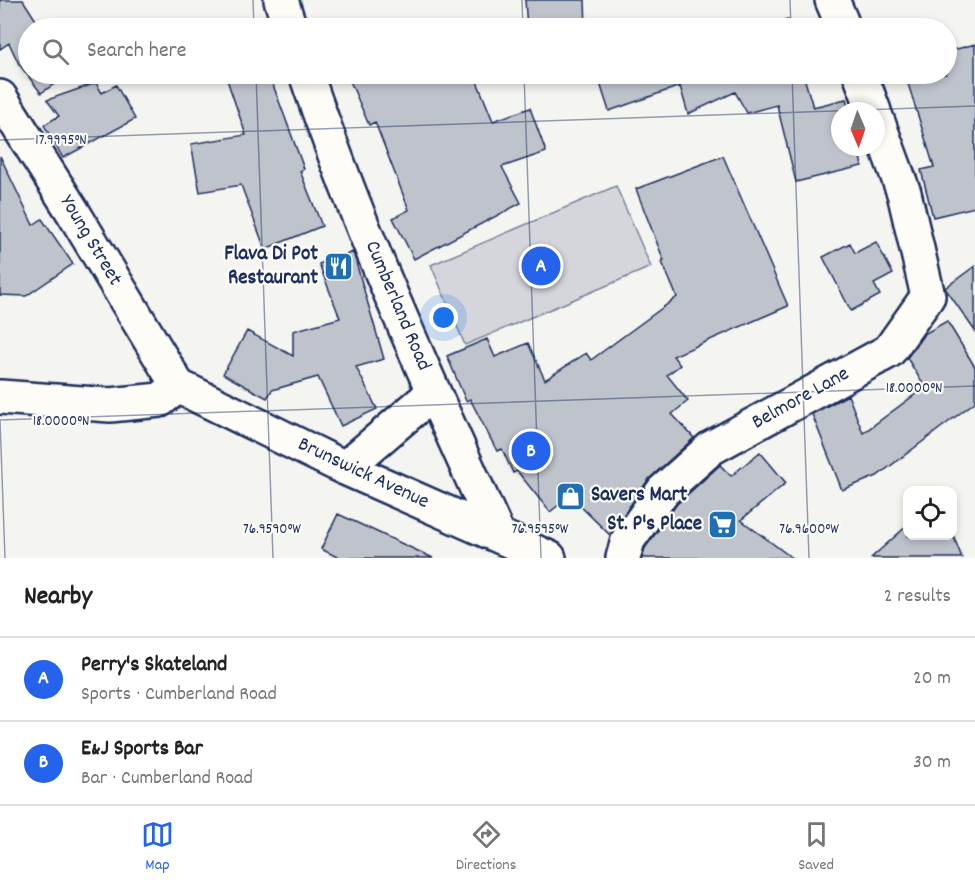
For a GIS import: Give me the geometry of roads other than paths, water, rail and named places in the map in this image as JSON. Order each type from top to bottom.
[{"type":"street","points":[[281,0],[287,18]]},
{"type":"street","points":[[832,0],[840,18]]},
{"type":"street","name":"Cumberland Road","points":[[309,84],[332,152],[433,393],[498,535]]},
{"type":"street","points":[[864,84],[871,102]]},
{"type":"street","name":"Young Street","points":[[0,97],[73,212],[178,386]]},
{"type":"street","name":"Belmore Lane","points":[[623,558],[628,540],[663,491],[711,448],[889,351],[928,296],[904,193],[885,141]]},
{"type":"street","points":[[0,397],[110,405],[160,400],[178,386]]},
{"type":"street","name":"Brunswick Avenue","points":[[178,386],[345,468],[549,558]]},
{"type":"street","points":[[345,468],[433,393]]},
{"type":"place","name":"Perry's Skateland","points":[[541,266]]},
{"type":"place","name":"Flava Di Pot Restaurant","points":[[339,267]]},
{"type":"place","name":"E&J Sports Bar","points":[[531,451]]},
{"type":"place","name":"Savers Mart","points":[[570,496]]},
{"type":"place","name":"St. P's Place","points":[[723,525]]}]
